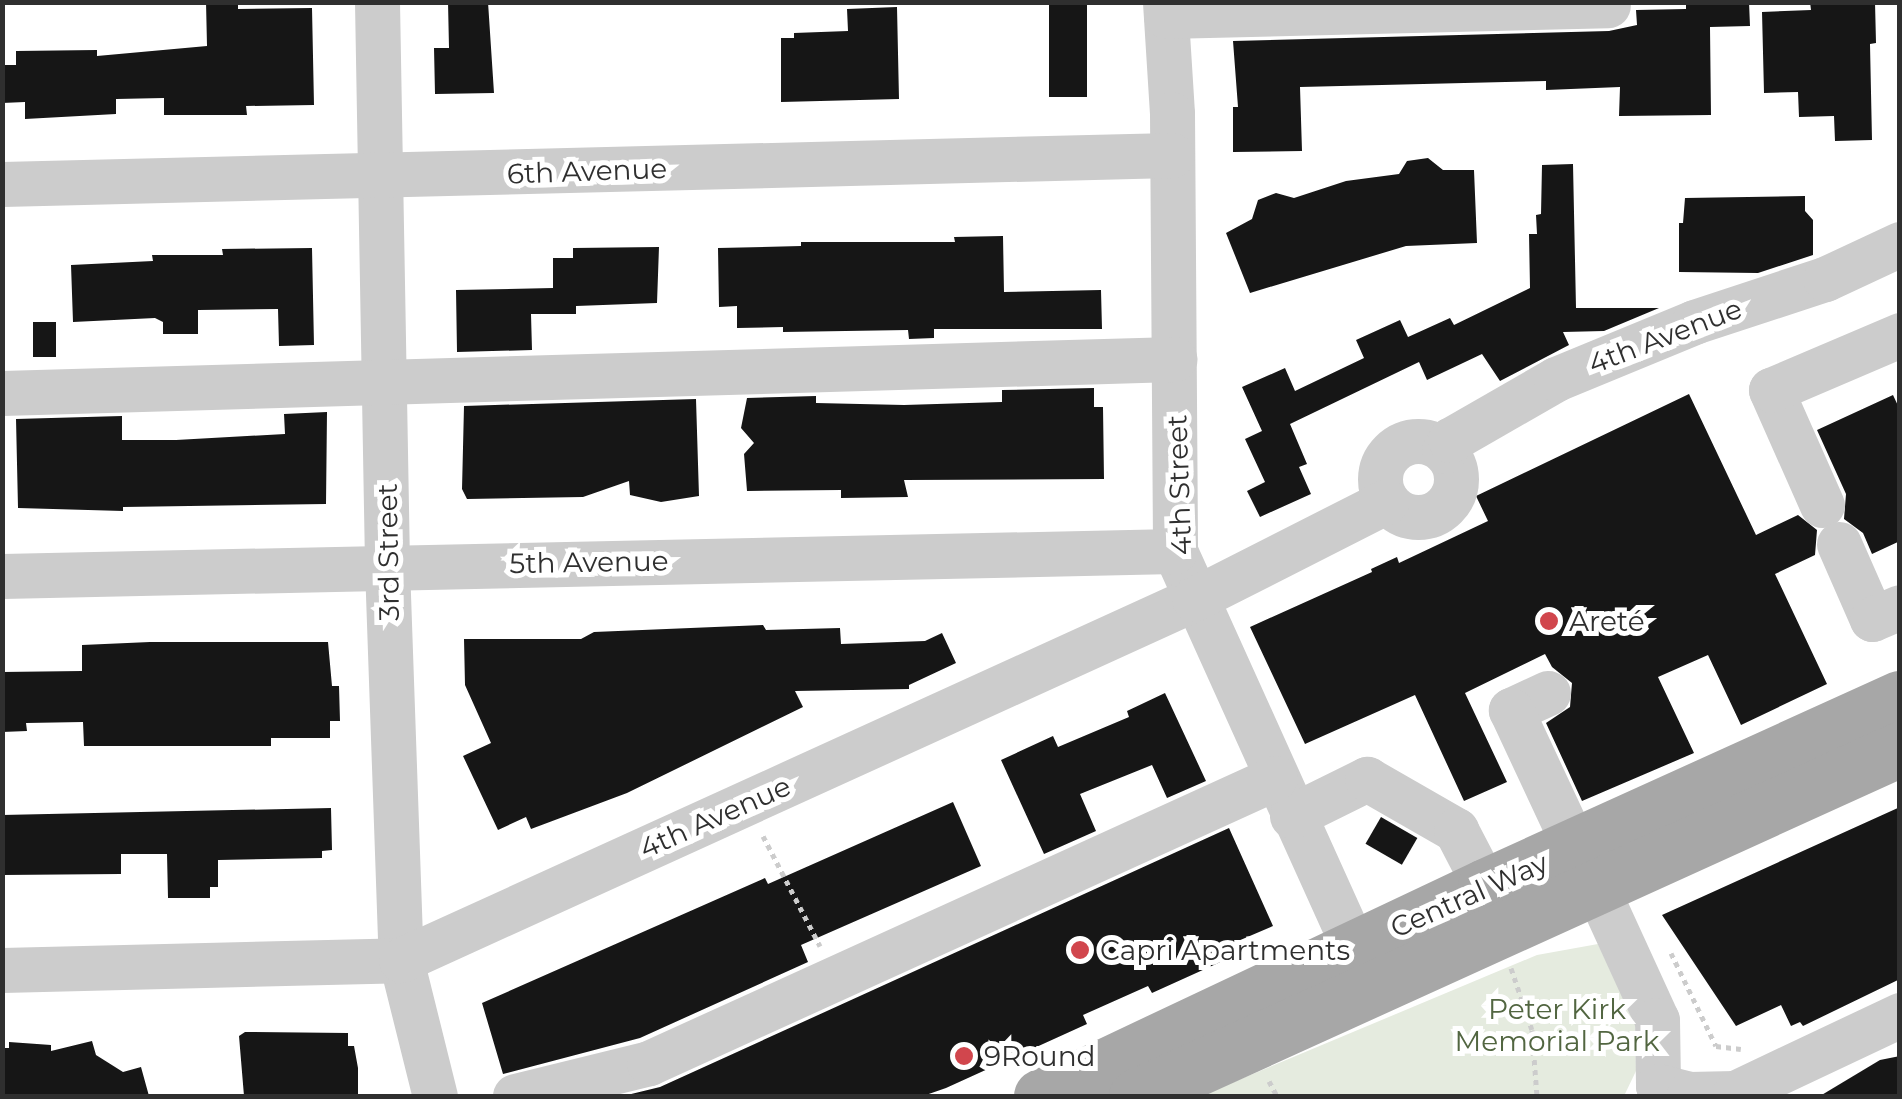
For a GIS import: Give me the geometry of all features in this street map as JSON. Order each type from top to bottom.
[{"type":"main road","name":"Central Way","points":[[1136,1096],[1362,968],[1485,886],[1585,867],[1900,698]]},
{"type":"main road","name":"Central Way","points":[[1041,1096],[1362,968],[1585,867],[1900,749]]},
{"type":"street","name":"3rd Street","points":[[377,2],[387,566],[400,960],[436,1096]]},
{"type":"street","points":[[1166,9],[1608,5]]},
{"type":"street","name":"4th Street","points":[[1166,9],[1176,359],[1176,550],[1194,600],[1362,968]]},
{"type":"street","name":"6th Avenue","points":[[2,184],[1172,155]]},
{"type":"street","name":"4th Avenue","points":[[2,970],[400,960],[1194,600],[1388,501],[1397,510],[1420,516],[1444,507],[1456,485],[1447,446],[1556,379],[1694,322],[1825,280],[1900,244]]},
{"type":"street","points":[[1900,335],[1771,390],[1872,619],[1900,607]]},
{"type":"street","points":[[2,393],[1176,359]]},
{"type":"street","name":"5th Avenue","points":[[2,576],[1176,550]]},
{"type":"street","points":[[1548,693],[1511,710],[1657,1020],[1654,1092],[1735,1092],[1900,1015]]},
{"type":"street","points":[[515,1096],[649,1064],[836,979],[1283,797],[1367,779],[1456,830],[1485,886]]},
{"type":"path","points":[[759,829],[836,979]]},
{"type":"path","points":[[1662,936],[1700,1004],[1716,1046],[1757,1050]]},
{"type":"path","points":[[1506,958],[1532,1030],[1536,1096]]},
{"type":"green space","name":"Peter Kirk Memorial Park","points":[[1598,944],[1635,1023],[1636,1071],[1624,1096],[1200,1096],[1537,955]]},
{"type":"building","points":[[206,2],[238,2],[238,9],[312,8],[314,105],[246,106],[247,115],[164,115],[164,98],[116,99],[116,114],[25,119],[25,102],[2,103],[2,65],[16,65],[16,51],[97,50],[97,56],[207,46]]},
{"type":"building","points":[[448,2],[488,2],[494,93],[435,94],[434,48],[449,48]]},
{"type":"building","points":[[1049,2],[1087,2],[1087,97],[1049,97]]},
{"type":"building","points":[[1686,2],[1749,2],[1750,26],[1710,27],[1711,115],[1619,116],[1620,87],[1546,90],[1546,81],[1300,87],[1302,151],[1233,152],[1233,107],[1238,107],[1233,41],[1609,31],[1637,25],[1636,10],[1686,9]]},
{"type":"building","points":[[1810,2],[1875,2],[1876,43],[1870,44],[1872,140],[1835,141],[1834,116],[1799,117],[1798,92],[1764,93],[1762,12],[1811,10]]},
{"type":"building","points":[[897,7],[899,99],[781,102],[781,38],[794,38],[794,33],[848,31],[847,9]]},
{"type":"building","points":[[1428,158],[1443,170],[1474,170],[1477,243],[1406,246],[1250,293],[1226,233],[1252,219],[1258,200],[1276,193],[1294,198],[1346,181],[1399,174],[1407,161]]},
{"type":"building","points":[[1573,164],[1576,308],[1659,308],[1604,331],[1563,332],[1569,345],[1500,381],[1482,354],[1427,380],[1419,362],[1290,424],[1307,464],[1299,467],[1311,494],[1260,517],[1247,491],[1265,482],[1245,439],[1262,431],[1242,387],[1285,368],[1295,391],[1364,358],[1356,340],[1400,320],[1408,337],[1450,318],[1454,325],[1530,288],[1529,234],[1537,234],[1536,215],[1541,214],[1542,165]]},
{"type":"building","points":[[1805,196],[1805,211],[1813,220],[1813,255],[1758,273],[1679,272],[1679,223],[1683,223],[1685,198]]},
{"type":"building","points":[[1003,236],[1004,292],[1101,290],[1102,329],[934,329],[934,338],[909,339],[908,330],[783,332],[783,327],[737,328],[737,306],[719,307],[718,248],[801,246],[801,242],[955,242],[954,237]]},
{"type":"building","points":[[659,247],[657,303],[576,306],[576,314],[531,314],[532,350],[457,352],[456,290],[553,288],[553,258],[573,258],[573,248]]},
{"type":"building","points":[[312,248],[314,345],[279,346],[278,309],[198,310],[198,334],[163,334],[163,322],[155,318],[73,322],[71,265],[153,261],[152,255],[223,255],[222,249]]},
{"type":"building","points":[[33,322],[56,322],[56,357],[33,357]]},
{"type":"building","points":[[1094,388],[1094,407],[1103,407],[1104,479],[904,480],[908,497],[841,498],[841,490],[747,491],[744,454],[754,443],[741,428],[747,398],[816,396],[816,403],[904,405],[1002,402],[1002,390]]},
{"type":"building","name":"Areté","points":[[1689,394],[1756,535],[1798,515],[1817,530],[1815,555],[1775,574],[1827,684],[1741,725],[1708,655],[1658,677],[1694,753],[1582,801],[1546,723],[1570,707],[1572,683],[1552,667],[1545,654],[1465,693],[1507,782],[1464,801],[1415,695],[1305,744],[1250,627],[1397,557],[1399,563],[1488,521],[1476,496]]},
{"type":"building","points":[[1893,395],[1900,410],[1900,541],[1872,554],[1863,533],[1844,519],[1846,494],[1817,430]]},
{"type":"building","points":[[696,399],[699,496],[661,502],[630,495],[629,481],[583,497],[467,499],[462,489],[464,406]]},
{"type":"building","points":[[327,412],[326,504],[123,507],[123,511],[18,508],[16,419],[122,416],[122,440],[176,440],[285,434],[284,414]]},
{"type":"building","points":[[763,625],[766,630],[840,628],[841,644],[925,641],[942,633],[956,663],[909,685],[909,689],[795,691],[803,707],[627,793],[531,829],[526,817],[498,830],[463,756],[491,743],[465,685],[464,639],[581,639],[594,632]]},
{"type":"building","points":[[328,642],[332,686],[339,686],[340,721],[330,721],[330,738],[271,738],[271,746],[84,746],[83,722],[26,723],[27,731],[2,732],[2,672],[82,671],[82,645]]},
{"type":"building","points":[[1165,693],[1206,781],[1167,798],[1152,765],[1080,794],[1096,831],[1044,854],[1001,760],[1053,736],[1058,747],[1129,717],[1127,711]]},
{"type":"building","points":[[953,802],[981,866],[801,945],[808,962],[640,1038],[503,1074],[482,1003],[765,878],[768,884]]},
{"type":"building","points":[[1900,807],[1900,979],[1803,1026],[1800,1022],[1791,1026],[1781,1005],[1736,1026],[1662,915]]},
{"type":"building","points":[[331,808],[332,850],[322,851],[322,858],[218,860],[218,887],[210,887],[210,898],[168,898],[167,854],[121,854],[121,874],[2,875],[2,815]]},
{"type":"building","points":[[1381,817],[1417,838],[1402,865],[1366,844]]},
{"type":"building","name":"Capri Apartments","points":[[1229,828],[1273,926],[1231,944],[1236,955],[1152,993],[1148,986],[1083,1015],[1087,1024],[946,1088],[923,1096],[623,1096],[660,1087]]},
{"type":"building","points":[[245,1032],[348,1033],[348,1046],[354,1046],[358,1068],[358,1096],[244,1096],[239,1036]]},
{"type":"building","points":[[92,1041],[96,1055],[123,1072],[141,1067],[149,1096],[2,1096],[2,1048],[9,1048],[9,1042],[51,1045],[51,1051]]},
{"type":"building","points":[[1900,1056],[1900,1096],[1820,1096],[1880,1060]]},
{"type":"place","name":"Areté","points":[[1549,621]]},
{"type":"place","name":"Capri Apartments","points":[[1080,950]]},
{"type":"place","name":"9Round","points":[[964,1056]]}]
